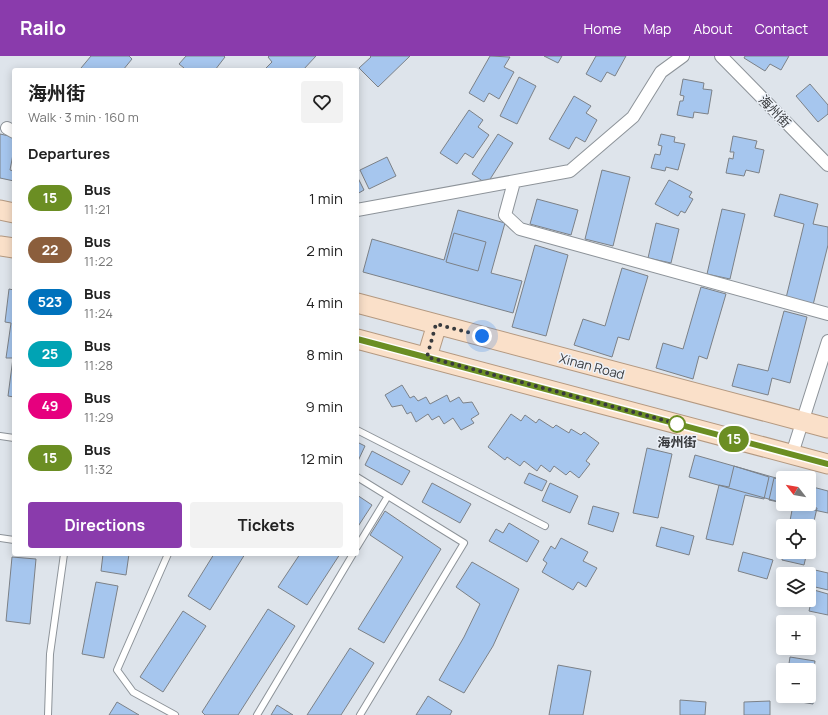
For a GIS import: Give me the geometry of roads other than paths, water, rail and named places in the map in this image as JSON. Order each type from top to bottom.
[{"type":"main road","points":[[0,210],[12,213]]},
{"type":"main road","points":[[0,246],[12,248]]},
{"type":"main road","name":"Xinan Road","points":[[359,304],[828,428]]},
{"type":"main road","points":[[427,357],[436,324]]},
{"type":"main road","points":[[359,340],[828,464]]},
{"type":"street","points":[[359,210],[570,171],[633,117],[660,72],[683,56]]},
{"type":"street","name":"海州街","points":[[721,56],[828,165]]},
{"type":"street","points":[[514,182],[506,215],[520,229],[828,314]]},
{"type":"street","points":[[792,454],[828,341]]},
{"type":"lane","points":[[359,431],[545,526]]},
{"type":"lane","points":[[0,436],[12,438]]},
{"type":"lane","points":[[359,478],[464,543],[360,715]]},
{"type":"lane","points":[[359,544],[388,496]]},
{"type":"lane","points":[[0,538],[12,540]]},
{"type":"lane","points":[[48,715],[50,654],[64,556]]},
{"type":"lane","points":[[167,556],[117,670],[133,692],[175,715]]},
{"type":"lane","points":[[257,715],[352,556]]},
{"type":"place","name":"海州街","points":[[677,424]]}]
